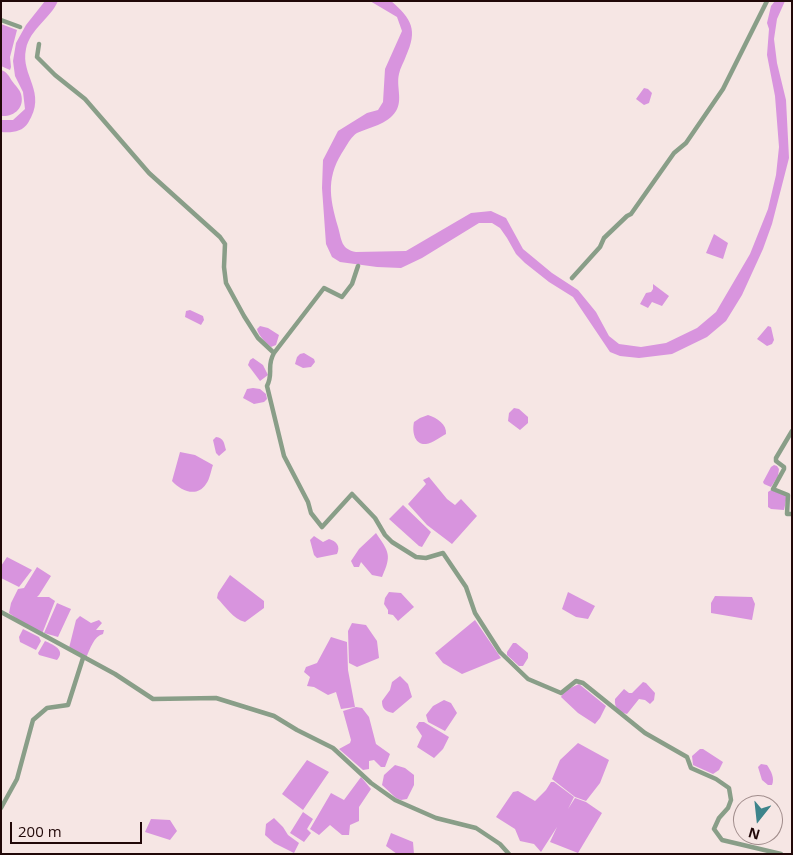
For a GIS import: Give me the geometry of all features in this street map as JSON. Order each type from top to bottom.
[{"type":"street","points":[[572,278],[600,247],[604,238],[626,216],[631,214],[674,153],[686,143],[700,121],[708,113],[723,89],[767,1]]},
{"type":"street","points":[[1,20],[20,27]]},
{"type":"street","points":[[39,44],[37,57],[85,98],[149,174],[220,237],[225,244],[224,267],[226,283],[258,338],[274,353]]},
{"type":"street","points":[[358,266],[352,284],[342,297],[324,288],[269,362],[272,376],[267,386],[284,456],[308,502],[311,513],[322,527],[352,494],[375,518],[384,535],[392,542],[416,557],[426,558],[443,553],[466,587],[475,613],[500,652],[528,679],[561,693],[576,681],[582,682],[645,732],[687,757],[691,768],[716,779],[729,788],[731,800],[714,829],[722,840],[781,854]]},
{"type":"street","points":[[792,431],[776,458],[776,461],[784,467],[784,470],[773,489],[788,495],[787,514],[792,514]]},
{"type":"street","points":[[1,612],[115,674],[153,699],[216,698],[274,716],[333,748],[371,783],[395,800],[436,818],[476,828],[500,844],[509,854]]},
{"type":"street","points":[[1,808],[17,779],[33,720],[47,708],[68,706],[83,658]]},
{"type":"shaded area","points":[[45,1],[58,1],[28,42],[26,49],[25,59],[35,93],[33,112],[28,123],[20,130],[1,132],[1,120],[13,120],[25,109],[23,92],[15,76],[13,61],[16,43],[26,25]]},
{"type":"shaded area","points":[[370,1],[391,1],[398,7],[408,19],[411,26],[412,39],[399,74],[399,102],[396,111],[383,123],[355,134],[347,144],[335,168],[332,177],[331,196],[343,244],[347,249],[356,252],[406,251],[471,213],[491,211],[506,218],[523,249],[552,273],[578,290],[596,312],[609,336],[619,344],[641,347],[666,343],[697,328],[716,312],[750,254],[768,209],[776,175],[779,147],[775,96],[767,55],[769,29],[767,23],[771,6],[775,1],[785,1],[777,19],[774,39],[777,63],[786,100],[789,158],[772,224],[763,249],[742,295],[726,321],[707,337],[672,354],[639,358],[620,356],[610,352],[573,297],[549,282],[525,263],[516,254],[500,228],[492,223],[479,223],[422,258],[401,268],[340,262],[332,257],[326,244],[322,188],[323,160],[338,131],[367,113],[378,110],[383,102],[385,69],[402,31],[397,17]]},
{"type":"shaded area","points":[[1,24],[17,30],[10,57],[10,70],[1,66]]},
{"type":"shaded area","points":[[1,70],[8,74],[19,89],[22,99],[17,111],[6,116],[1,116]]},
{"type":"shaded area","points":[[644,88],[652,93],[649,103],[644,105],[636,99]]},
{"type":"shaded area","points":[[714,234],[728,243],[723,259],[706,253]]},
{"type":"shaded area","points":[[653,284],[669,296],[662,306],[652,302],[648,308],[640,304],[646,293],[651,292],[653,289]]},
{"type":"shaded area","points":[[190,310],[203,316],[204,320],[201,325],[185,317],[186,311]]},
{"type":"shaded area","points":[[260,326],[268,328],[279,335],[276,345],[271,347],[262,339],[257,329]]},
{"type":"shaded area","points":[[768,326],[771,327],[774,340],[772,344],[767,346],[757,339]]},
{"type":"shaded area","points":[[304,353],[314,359],[315,362],[311,367],[303,368],[295,364],[297,357]]},
{"type":"shaded area","points":[[253,358],[263,365],[268,375],[260,381],[248,365]]},
{"type":"shaded area","points":[[247,389],[260,389],[266,394],[267,399],[264,402],[254,404],[243,398]]},
{"type":"shaded area","points":[[514,408],[519,409],[528,417],[528,423],[520,430],[508,421],[509,413]]},
{"type":"shaded area","points":[[428,415],[441,422],[445,427],[446,434],[431,442],[422,444],[416,440],[413,429],[414,422]]},
{"type":"shaded area","points":[[216,437],[222,440],[226,450],[219,456],[216,453],[213,440]]},
{"type":"shaded area","points":[[180,452],[195,455],[213,465],[207,482],[198,491],[189,492],[180,488],[172,481]]},
{"type":"shaded area","points":[[774,465],[779,469],[778,476],[771,487],[763,482]]},
{"type":"shaded area","points":[[429,477],[447,499],[455,505],[461,499],[477,516],[452,544],[427,525],[408,504],[426,484],[423,480]]},
{"type":"shaded area","points":[[771,490],[787,496],[784,510],[768,507],[768,492]]},
{"type":"shaded area","points":[[403,505],[431,532],[422,547],[389,519]]},
{"type":"shaded area","points":[[376,533],[388,554],[387,564],[382,577],[372,575],[361,562],[359,567],[354,567],[351,561],[359,549]]},
{"type":"shaded area","points":[[314,536],[323,542],[329,539],[334,541],[338,546],[337,554],[317,558],[314,555],[310,540]]},
{"type":"shaded area","points":[[7,557],[32,570],[19,587],[1,578],[1,566]]},
{"type":"shaded area","points":[[37,567],[51,576],[37,597],[49,597],[55,601],[42,634],[9,613],[11,603],[18,589],[24,588]]},
{"type":"shaded area","points":[[230,575],[264,601],[264,608],[245,622],[233,615],[217,598],[218,593]]},
{"type":"shaded area","points":[[389,592],[401,593],[414,607],[398,621],[393,615],[388,614],[384,604]]},
{"type":"shaded area","points":[[568,592],[595,606],[588,619],[576,617],[562,609]]},
{"type":"shaded area","points":[[715,596],[752,597],[755,604],[752,620],[711,613],[711,603]]},
{"type":"shaded area","points":[[57,603],[71,609],[58,637],[44,633]]},
{"type":"shaded area","points":[[80,616],[91,623],[99,620],[102,623],[96,630],[104,630],[103,634],[95,640],[86,658],[69,648],[76,620]]},
{"type":"shaded area","points":[[475,620],[501,658],[462,674],[443,663],[435,653]]},
{"type":"shaded area","points":[[352,623],[366,625],[377,641],[379,658],[357,667],[349,663],[348,631]]},
{"type":"shaded area","points":[[23,629],[39,637],[41,641],[36,650],[20,642],[19,637]]},
{"type":"shaded area","points":[[331,637],[347,642],[348,670],[355,707],[341,709],[336,692],[328,695],[314,687],[307,686],[310,677],[304,672],[306,667],[317,663]]},
{"type":"shaded area","points":[[45,641],[60,651],[57,660],[39,655],[38,653]]},
{"type":"shaded area","points":[[513,643],[516,643],[528,653],[528,658],[523,666],[519,666],[507,655]]},
{"type":"shaded area","points":[[400,676],[408,684],[412,697],[393,713],[384,709],[382,701],[390,690],[392,682]]},
{"type":"shaded area","points":[[643,682],[655,693],[654,700],[650,704],[645,700],[639,699],[627,714],[619,711],[615,705],[615,699],[624,689],[632,693]]},
{"type":"shaded area","points":[[579,684],[606,706],[595,724],[578,713],[561,697],[564,691]]},
{"type":"shaded area","points":[[444,700],[451,703],[457,713],[445,731],[428,722],[426,715],[433,706]]},
{"type":"shaded area","points":[[356,707],[362,708],[369,717],[376,744],[390,754],[385,767],[381,767],[374,760],[369,761],[369,769],[363,770],[339,749],[350,743],[351,740],[343,711]]},
{"type":"shaded area","points":[[419,722],[424,722],[449,737],[443,749],[434,758],[417,747],[422,736],[416,727]]},
{"type":"shaded area","points":[[578,743],[609,760],[600,783],[586,801],[575,797],[552,779],[560,760]]},
{"type":"shaded area","points":[[700,749],[723,762],[719,770],[713,774],[693,765],[692,756]]},
{"type":"shaded area","points":[[307,760],[329,772],[303,810],[282,794]]},
{"type":"shaded area","points":[[761,764],[767,765],[770,770],[773,777],[772,785],[768,785],[762,780],[758,767]]},
{"type":"shaded area","points":[[395,765],[405,768],[414,775],[414,785],[407,799],[401,800],[396,798],[382,785],[384,775]]},
{"type":"shaded area","points":[[361,777],[371,789],[359,807],[359,821],[350,825],[349,835],[342,835],[330,825],[319,835],[310,829],[331,793],[344,800]]},
{"type":"shaded area","points":[[551,782],[554,782],[574,797],[568,809],[575,798],[586,802],[602,813],[578,853],[550,842],[557,827],[541,852],[534,844],[520,841],[515,829],[496,817],[513,792],[518,791],[535,801]]},
{"type":"shaded area","points":[[303,812],[313,819],[307,829],[311,833],[304,842],[290,833]]},
{"type":"shaded area","points":[[274,818],[288,835],[299,843],[294,853],[274,843],[265,835],[266,824]]},
{"type":"shaded area","points":[[151,819],[170,820],[177,831],[170,840],[145,832]]},
{"type":"shaded area","points":[[391,833],[413,842],[414,854],[397,854],[386,846]]}]
